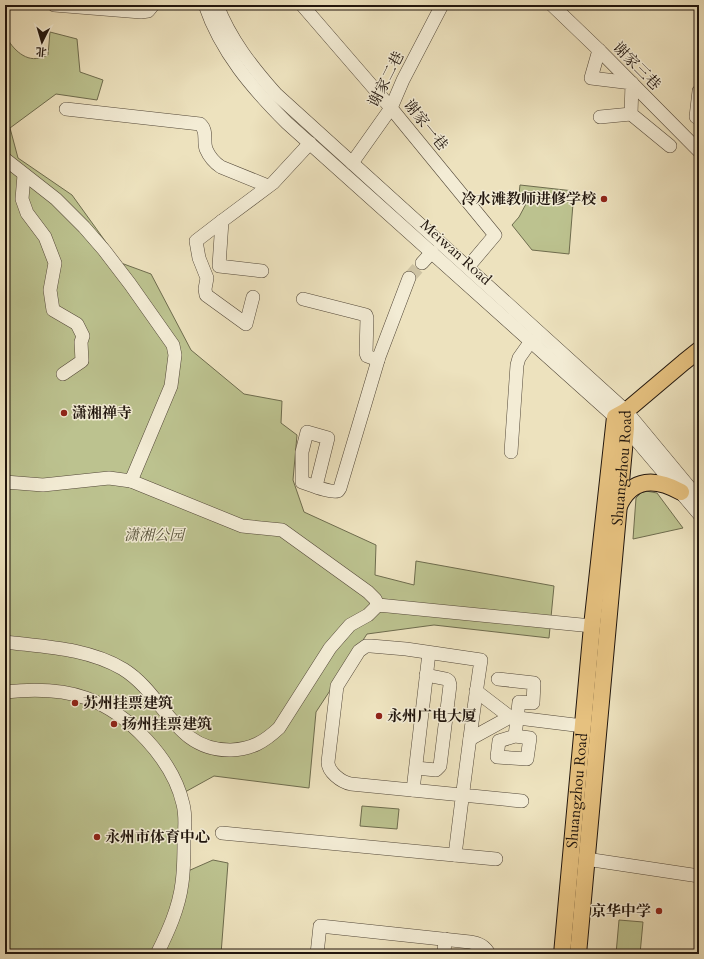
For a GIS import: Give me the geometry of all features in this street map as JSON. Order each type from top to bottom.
[{"type":"main road","points":[[622,419],[699,350]]},
{"type":"main road","name":"Shuangzhou Road","points":[[562,954],[592,626],[608,550],[619,508],[622,419]]},
{"type":"main road","name":"Shuangzhou Road","points":[[578,954],[608,550],[622,419]]},
{"type":"main road","points":[[619,508],[627,492],[646,482],[666,485],[681,492]]},
{"type":"street","points":[[54,5],[141,12],[148,10],[154,5]]},
{"type":"street","name":"Meiwan Road","points":[[204,5],[216,33],[237,67],[269,104],[310,143],[531,342],[622,419],[699,514]]},
{"type":"street","name":"Meiwan Road","points":[[217,5],[234,39],[259,74],[295,112],[468,267],[622,419],[699,499]]},
{"type":"street","name":"谢家一巷","points":[[302,5],[391,108],[495,235],[468,267]]},
{"type":"street","name":"谢家二巷","points":[[352,163],[391,108],[403,80],[442,5]]},
{"type":"street","name":"谢家三巷","points":[[552,5],[699,151]]},
{"type":"street","points":[[599,50],[591,78],[632,84],[631,114]]},
{"type":"street","points":[[696,117],[699,91]]},
{"type":"street","points":[[66,109],[200,124],[205,130],[206,149],[216,163],[221,167],[268,186]]},
{"type":"street","points":[[600,117],[631,114],[670,146]]},
{"type":"street","points":[[253,297],[246,324],[206,295],[207,278],[199,258],[196,241],[268,186],[310,143]]},
{"type":"street","points":[[5,159],[56,199],[84,226],[130,284],[173,344],[175,354],[171,386],[131,481]]},
{"type":"street","points":[[24,175],[22,199],[27,213],[45,237],[55,263],[50,290],[53,310],[77,324],[83,336],[81,342],[82,361],[63,374]]},
{"type":"street","points":[[222,220],[219,266],[262,271]]},
{"type":"street","points":[[422,262],[432,252]]},
{"type":"street","points":[[316,486],[336,492],[340,488],[378,360],[409,278]]},
{"type":"street","points":[[303,300],[366,315],[366,353],[367,356],[378,360]]},
{"type":"street","points":[[511,452],[517,365],[519,358],[531,342]]},
{"type":"street","points":[[5,482],[44,485],[109,478],[131,481],[242,526],[282,530],[368,592],[375,599],[378,605]]},
{"type":"street","points":[[378,605],[592,626]]},
{"type":"street","points":[[5,642],[72,650],[108,661],[135,678],[187,736],[202,745],[219,750],[238,749],[255,746],[268,738],[279,728],[330,648],[350,625],[368,615],[378,605]]},
{"type":"street","points":[[455,855],[463,795],[480,660],[371,646],[362,648],[337,686],[334,699],[328,762],[330,770],[342,781],[351,784],[413,790],[463,795],[522,801]]},
{"type":"street","points":[[413,790],[429,653]]},
{"type":"street","points":[[416,768],[436,770],[440,766],[450,685],[446,678],[426,675]]},
{"type":"street","points":[[498,679],[534,683],[533,703],[519,702],[513,718],[515,736]]},
{"type":"street","points":[[5,692],[29,690],[64,693],[86,698],[108,708],[128,722],[144,737],[160,756],[173,776],[184,806],[183,877],[179,899],[165,938],[157,954]]},
{"type":"street","points":[[476,691],[513,718],[583,726]]},
{"type":"street","points":[[470,739],[513,718]]},
{"type":"street","points":[[222,833],[496,859]]},
{"type":"street","points":[[586,859],[699,876]]},
{"type":"street","points":[[317,954],[320,926],[477,943],[487,949],[489,954]]},
{"type":"street","points":[[444,954],[445,939]]},
{"type":"green space","name":"潇湘公园","points":[[50,32],[77,39],[80,72],[103,80],[97,100],[56,94],[10,128],[18,158],[72,195],[121,263],[151,274],[191,350],[244,394],[282,401],[281,423],[297,435],[293,480],[304,512],[376,545],[375,575],[414,585],[416,561],[554,586],[549,638],[434,625],[367,634],[316,712],[309,788],[214,776],[185,792],[188,871],[213,860],[228,863],[221,954],[5,954],[5,34],[7,39],[18,52],[28,58],[33,59],[48,55]]},
{"type":"green space","points":[[520,185],[574,191],[569,254],[532,250],[512,225],[519,217],[527,202],[519,194]]},
{"type":"green space","points":[[646,491],[657,493],[683,528],[633,539],[636,498],[641,493]]},
{"type":"green space","points":[[362,806],[399,809],[397,829],[360,826]]},
{"type":"green space","points":[[619,920],[643,922],[640,954],[616,954]]},
{"type":"tunnel","points":[[409,278],[422,263]]},
{"type":"place","name":"冷水滩教师进修学校","points":[[604,199]]},
{"type":"place","name":"潇湘禅寺","points":[[64,413]]},
{"type":"place","name":"苏州挂票建筑","points":[[75,703]]},
{"type":"place","name":"永州广电大厦","points":[[379,716]]},
{"type":"place","name":"扬州挂票建筑","points":[[114,724]]},
{"type":"place","name":"永州市体育中心","points":[[97,837]]},
{"type":"place","name":"京华中学","points":[[659,911]]}]
